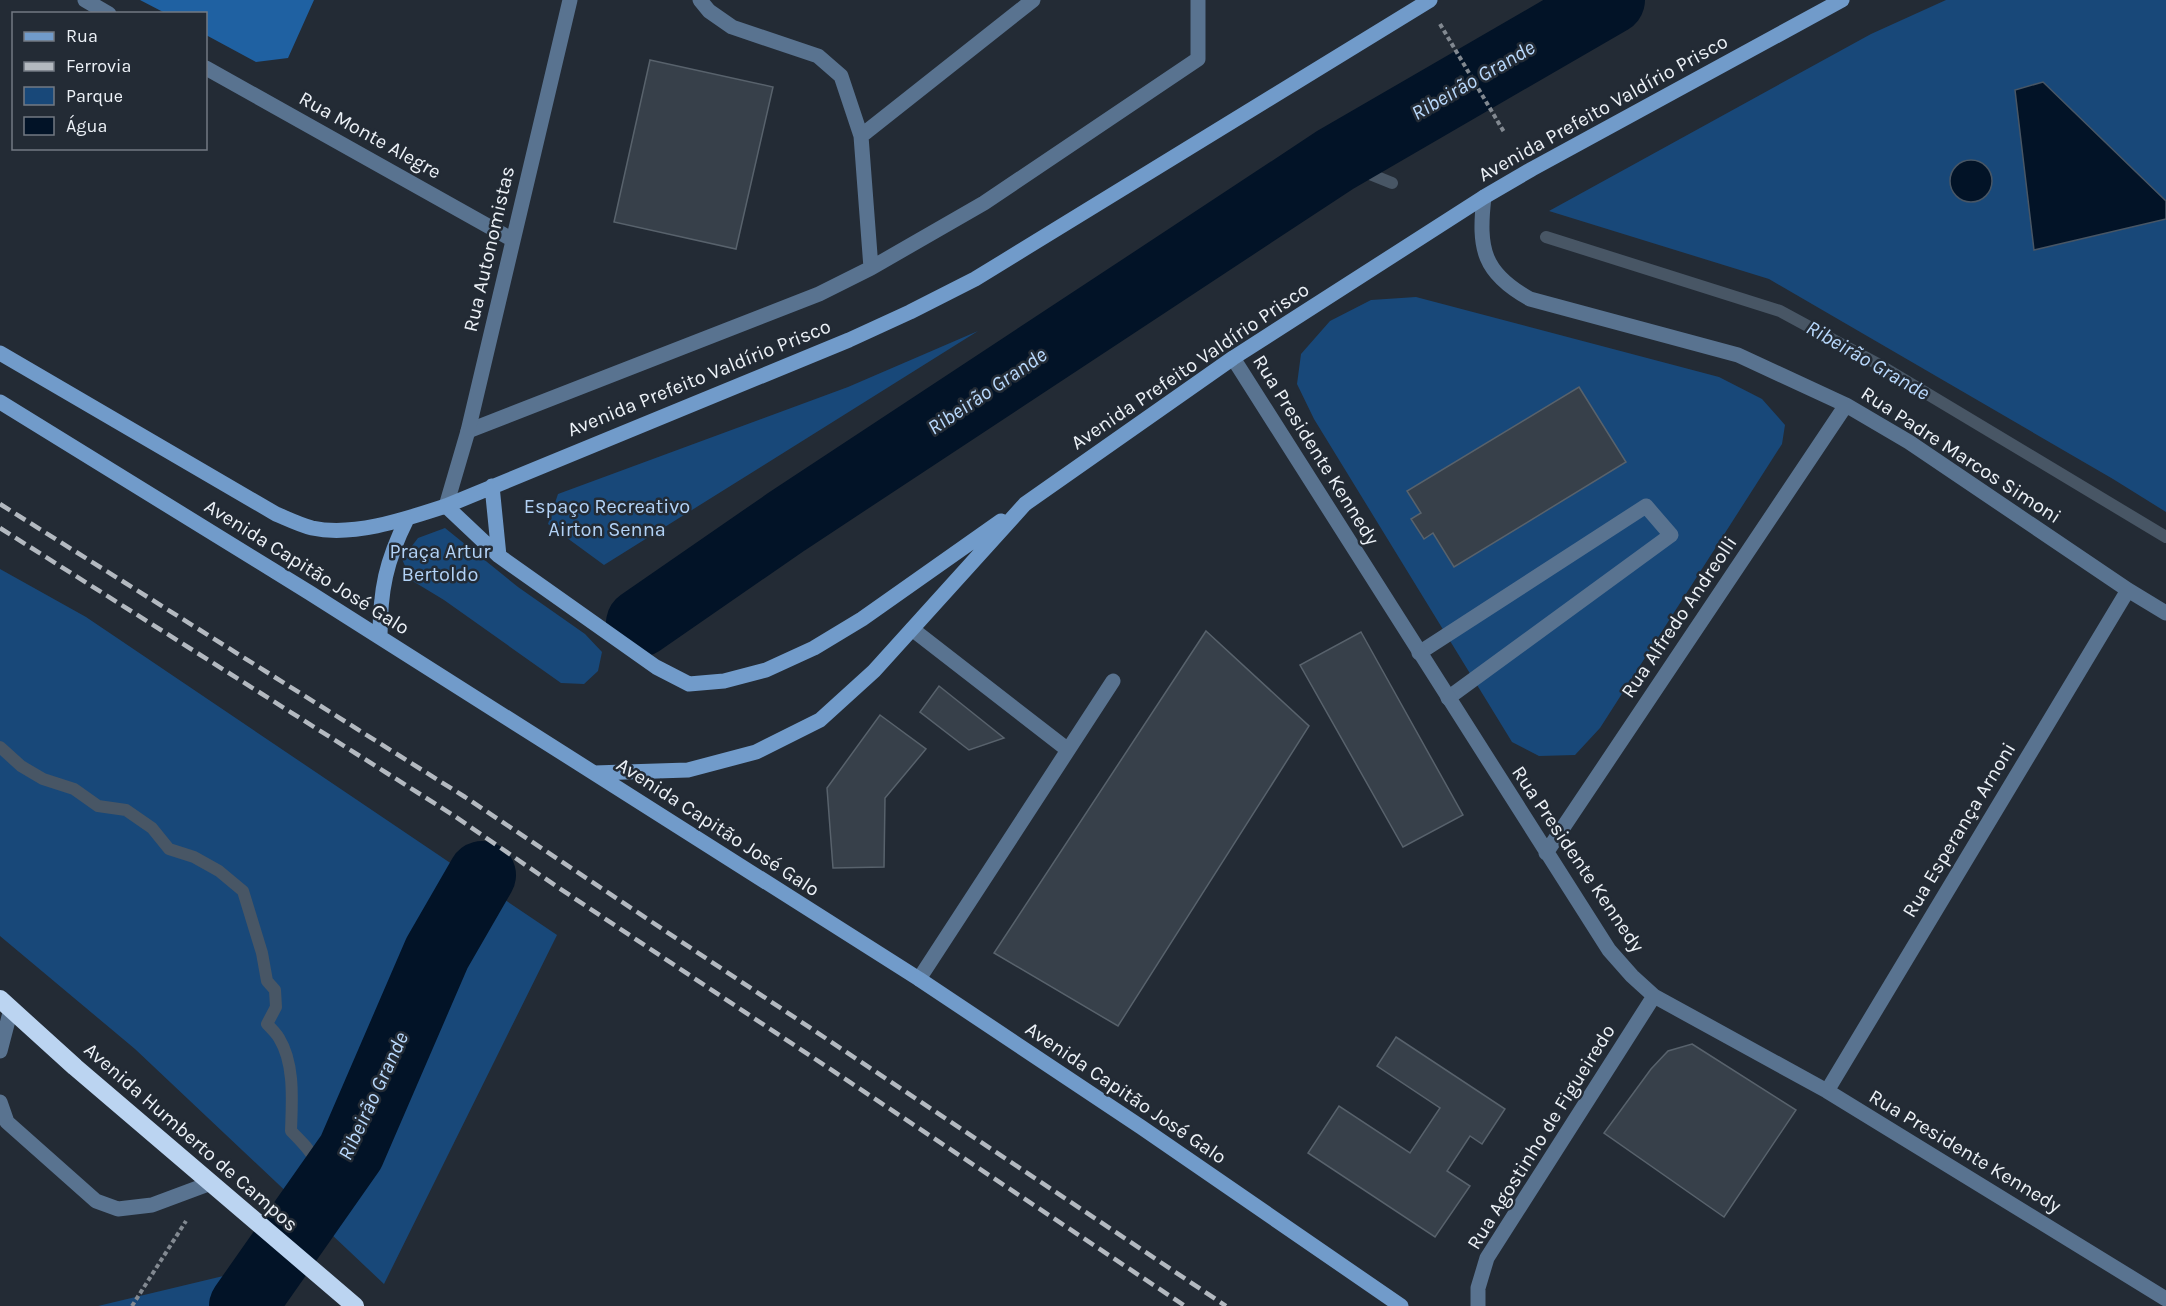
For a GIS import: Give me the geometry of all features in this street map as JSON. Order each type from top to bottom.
[{"type":"highway","name":"Avenida Humberto de Campos","points":[[3,1002],[75,1067],[355,1306]]},
{"type":"main road","name":"Avenida Prefeito Valdírio Prisco","points":[[407,519],[446,506],[849,340],[910,312],[975,279],[1430,0]]},
{"type":"main road","name":"Avenida Prefeito Valdírio Prisco","points":[[594,773],[688,770],[756,752],[820,720],[874,671],[1025,504],[1233,358],[1484,197],[1842,0]]},
{"type":"main road","name":"Avenida Capitão José Galo","points":[[0,353],[276,514],[312,528],[346,530],[407,519]]},
{"type":"main road","name":"Avenida Capitão José Galo","points":[[0,402],[380,637],[919,979],[1141,1127],[1401,1306]]},
{"type":"main road","points":[[492,486],[500,556]]},
{"type":"main road","points":[[446,506],[500,556],[656,668],[689,684],[724,681],[766,670],[814,648],[862,619],[1025,504]]},
{"type":"main road","points":[[380,637],[380,607],[384,575],[393,546],[407,519]]},
{"type":"street","points":[[85,0],[106,12]]},
{"type":"street","name":"Rua Autonomistas","points":[[446,506],[468,431],[570,0]]},
{"type":"street","points":[[700,0],[709,11],[732,27],[818,56],[841,76],[861,135],[871,268]]},
{"type":"street","points":[[861,135],[1033,0]]},
{"type":"street","points":[[468,431],[819,294],[871,268],[984,203],[1198,59],[1198,0]]},
{"type":"street","name":"Rua Monte Alegre","points":[[207,69],[513,240]]},
{"type":"street","name":"Rua Padre Marcos Simoni","points":[[1484,197],[1481,228],[1486,258],[1495,274],[1510,288],[1530,299],[1738,355],[1846,405],[1909,442],[2128,590],[2166,613]]},
{"type":"street","name":"Rua Presidente Kennedy","points":[[1233,358],[1608,950],[1632,976],[1654,996],[1827,1091],[2166,1299]]},
{"type":"street","name":"Rua Alfredo Andreolli","points":[[1546,853],[1846,405]]},
{"type":"street","points":[[1419,653],[1646,506],[1671,535],[1448,698]]},
{"type":"street","name":"Rua Esperança Arnoni","points":[[1827,1091],[2128,590]]},
{"type":"street","points":[[912,629],[1068,750]]},
{"type":"street","points":[[919,979],[1113,681]]},
{"type":"street","name":"Rua Agostinho de Figueiredo","points":[[1478,1306],[1478,1288],[1487,1258],[1654,996]]},
{"type":"street","points":[[0,1052],[3,1002]]},
{"type":"street","points":[[0,1102],[8,1122],[96,1201],[118,1209],[152,1205],[211,1183]]},
{"type":"path","points":[[1442,30],[1504,132]]},
{"type":"path","points":[[132,1306],[211,1183]]},
{"type":"green space","points":[[1946,0],[2166,0],[2166,512],[1769,279],[1549,211],[1871,34]]},
{"type":"green space","points":[[1416,297],[1719,377],[1762,399],[1785,425],[1782,444],[1600,728],[1575,755],[1539,756],[1512,742],[1314,419],[1297,384],[1301,354],[1330,321],[1371,300]]},
{"type":"green space","name":"Espaço Recreativo Airton Senna","points":[[978,331],[604,565],[548,524],[558,494],[848,387]]},
{"type":"green space","name":"Praça Artur Bertoldo","points":[[445,528],[518,587],[585,634],[602,652],[598,671],[584,684],[561,683],[444,600],[411,580],[402,559],[418,538]]},
{"type":"green space","points":[[0,569],[86,617],[557,935],[384,1284],[135,1049],[0,936]]},
{"type":"green space","points":[[240,1272],[216,1306],[98,1306]]},
{"type":"shaded area","points":[[140,0],[314,0],[288,58],[256,62],[207,36],[207,12],[163,12]]},
{"type":"water","points":[[2043,82],[2166,201],[2166,219],[2034,250],[2015,90]]},
{"type":"water","points":[[1971,160],[1986,166],[1992,181],[1986,196],[1971,202],[1956,196],[1950,181],[1956,166]]},
{"type":"water","points":[[240,1272],[268,1298],[263,1306],[216,1306]]},
{"type":"building","points":[[650,60],[773,87],[736,249],[614,222]]},
{"type":"building","points":[[1579,387],[1626,462],[1454,567],[1433,533],[1424,539],[1411,519],[1421,513],[1407,491]]},
{"type":"building","points":[[1206,631],[1309,726],[1118,1026],[994,953]]},
{"type":"building","points":[[1361,632],[1463,815],[1403,847],[1300,665]]},
{"type":"building","points":[[939,686],[1004,738],[969,750],[920,712]]},
{"type":"building","points":[[880,715],[926,749],[885,798],[884,867],[833,868],[827,788]]},
{"type":"building","points":[[1396,1037],[1505,1109],[1482,1144],[1470,1136],[1447,1171],[1470,1186],[1435,1237],[1308,1153],[1339,1106],[1410,1153],[1440,1108],[1377,1066]]},
{"type":"building","points":[[1692,1044],[1796,1110],[1724,1217],[1604,1133],[1651,1069],[1668,1051]]},
{"type":"waterway","name":"Ribeirão Grande","points":[[640,623],[786,522],[1335,160],[1611,0]]},
{"type":"waterway","name":"Ribeirão Grande","points":[[1335,160],[1392,183]]},
{"type":"waterway","name":"Ribeirão Grande","points":[[1546,237],[1780,311],[1876,363],[2166,537]]},
{"type":"waterway","points":[[0,747],[21,766],[43,779],[74,789],[98,806],[126,810],[152,828],[169,849],[194,857],[219,871],[243,891],[262,953],[267,981],[275,990],[276,1007],[267,1024],[279,1038],[288,1059],[291,1083],[291,1131],[306,1146],[317,1165],[320,1194]]},
{"type":"waterway","name":"Ribeirão Grande","points":[[243,1306],[351,1152],[437,953],[482,875]]},
{"type":"railway","points":[[0,504],[465,797],[1226,1306]]},
{"type":"railway","points":[[0,528],[453,815],[1185,1306]]}]
